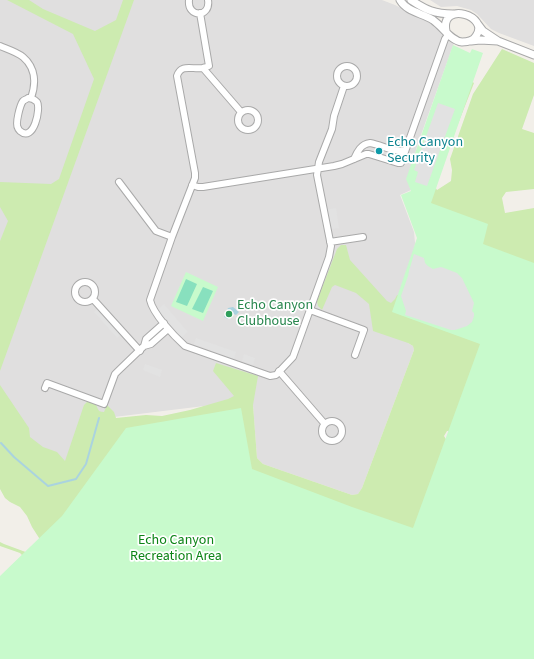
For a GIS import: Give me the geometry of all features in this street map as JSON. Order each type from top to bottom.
[{"type":"street","points":[[188,0],[188,6],[192,11],[200,13],[208,8],[208,0]]},
{"type":"street","points":[[400,0],[409,9],[439,24],[447,33],[461,42],[480,40],[498,41]]},
{"type":"street","points":[[411,0],[436,13],[464,14],[470,16],[484,31],[498,41],[534,55]]},
{"type":"street","points":[[200,13],[209,66],[203,68],[184,68],[177,76],[195,178],[150,300],[152,308],[176,338],[185,346],[270,376],[276,374],[293,357],[329,257],[331,246],[317,175],[319,162],[332,129],[334,116],[344,86]]},
{"type":"street","points":[[192,185],[203,187],[318,169],[342,164],[366,154],[401,163],[447,33],[445,25],[451,15],[454,14]]},
{"type":"street","points":[[471,41],[478,33],[476,21]]},
{"type":"street","points":[[0,46],[23,57],[31,66],[35,80],[31,98]]},
{"type":"street","points":[[203,68],[241,112]]},
{"type":"street","points":[[31,98],[38,103],[34,126],[32,131],[27,133],[21,132],[17,123],[21,105],[24,100],[31,98]]},
{"type":"street","points":[[354,159],[358,151],[366,143],[395,151],[405,151]]},
{"type":"street","points":[[119,182],[156,231],[172,237]]},
{"type":"street","points":[[330,242],[363,237]]},
{"type":"street","points":[[93,299],[140,351]]},
{"type":"street","points":[[310,310],[364,330],[355,355]]},
{"type":"street","points":[[45,388],[47,383],[104,404],[115,374],[144,346],[151,344],[166,326]]},
{"type":"street","points":[[279,371],[324,423]]},
{"type":"shaded area","points":[[0,0],[382,0],[435,24],[454,43],[417,146],[407,179],[411,190],[400,195],[414,232],[415,243],[408,343],[413,346],[414,350],[362,488],[358,494],[352,495],[263,464],[257,458],[253,405],[237,402],[114,417],[92,477],[0,481]]},
{"type":"shaded area","points":[[430,0],[534,0],[534,46],[491,29],[477,14],[471,10],[457,6],[441,7]]},
{"type":"shaded area","points":[[438,103],[455,109],[427,186],[415,182],[418,172],[414,170]]},
{"type":"shaded area","points":[[336,208],[339,228],[323,230],[320,211]]},
{"type":"shaded area","points":[[414,254],[424,258],[425,263],[433,269],[441,267],[457,273],[462,278],[474,303],[472,311],[474,316],[472,322],[467,326],[451,330],[405,315],[406,311],[401,296]]},
{"type":"shaded area","points":[[164,304],[188,332],[181,338],[157,310]]},
{"type":"shaded area","points":[[98,308],[122,334],[117,338],[94,312]]},
{"type":"shaded area","points":[[196,338],[236,352],[234,359],[194,344]]},
{"type":"shaded area","points":[[244,354],[255,358],[253,365],[242,361]]},
{"type":"shaded area","points":[[145,364],[162,370],[160,377],[143,370]]},
{"type":"green space","points":[[7,0],[29,0],[43,9],[95,31],[116,20],[123,0],[134,0],[0,371],[0,241],[8,221],[0,207],[0,182],[51,184],[59,179],[94,79],[73,34]]},
{"type":"green space","name":"Echo Canyon Recreation Area","points":[[453,45],[470,53],[472,49],[483,53],[431,203],[488,224],[483,244],[534,263],[534,659],[0,659],[0,576],[62,516],[126,428],[241,408],[252,469],[352,507],[413,528],[480,344],[392,312],[417,238],[401,195],[411,191],[406,179]]},
{"type":"green space","points":[[502,49],[534,63],[534,95],[522,129],[534,133],[534,189],[506,192],[502,198],[505,213],[534,208],[534,478],[449,431],[447,431],[444,436],[534,589],[25,558],[20,553],[0,546],[0,542],[31,554],[41,541],[27,516],[20,507],[5,498],[0,489],[0,385],[29,428],[30,437],[43,447],[57,452],[65,461],[84,405],[88,401],[93,402],[101,412],[104,412],[107,405],[114,412],[116,418],[146,415],[162,416],[228,399],[234,396],[213,371],[216,363],[258,376],[253,405],[257,458],[263,464],[352,495],[358,494],[362,488],[414,350],[413,346],[408,343],[373,331],[369,304],[356,293],[335,285],[332,287],[322,310],[318,306],[317,301],[337,249],[341,245],[346,245],[350,260],[387,301],[391,303],[397,295],[401,296],[453,332],[422,203],[471,81],[474,83],[434,185],[437,190],[451,181],[452,170],[450,159],[473,94]]},
{"type":"green space","points":[[186,272],[218,287],[203,321],[171,306]]},
{"type":"green space","points":[[186,279],[197,284],[187,306],[176,302]]},
{"type":"green space","points":[[203,287],[213,291],[203,313],[192,309]]},
{"type":"water","name":"Echo Canyon Clubhouse","points":[[233,307],[239,312],[236,315],[232,313],[228,319],[224,317],[228,308]]},
{"type":"waterway","points":[[1,443],[14,457],[48,486],[76,479],[86,464],[99,418]]},
{"type":"place","name":"Echo Canyon Security","points":[[379,151]]},
{"type":"place","name":"Echo Canyon Clubhouse","points":[[229,314]]}]
